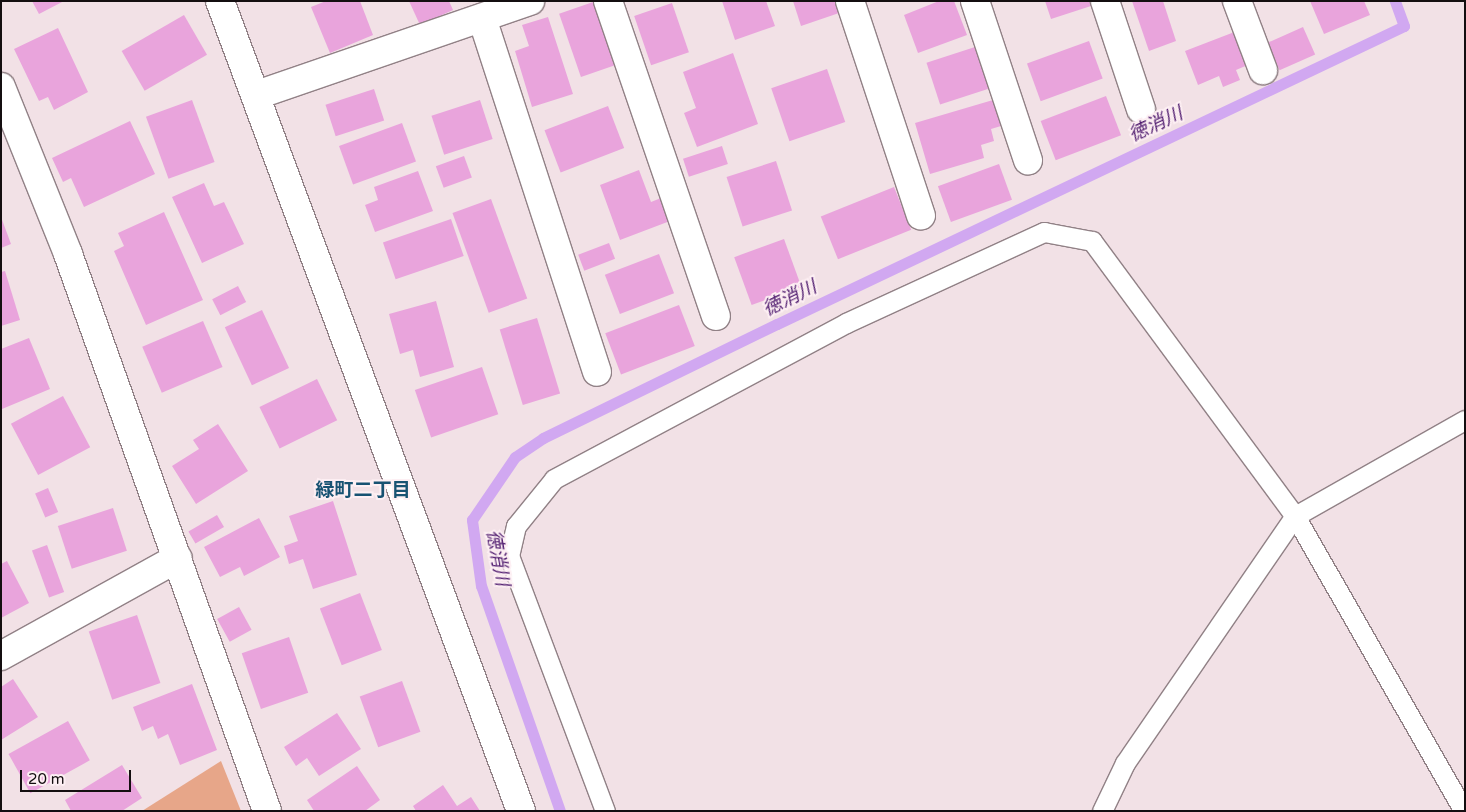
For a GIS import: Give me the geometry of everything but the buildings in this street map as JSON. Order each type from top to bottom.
[{"type":"street","points":[[220,1],[257,95],[521,811]]},
{"type":"street","points":[[257,95],[530,1]]},
{"type":"street","points":[[608,1],[716,316]]},
{"type":"street","points":[[850,1],[921,216]]},
{"type":"street","points":[[975,1],[1028,160]]},
{"type":"street","points":[[1105,1],[1141,109]]},
{"type":"street","points":[[1238,1],[1263,70]]},
{"type":"street","points":[[482,18],[598,372]]},
{"type":"street","points":[[1,87],[68,254],[267,811]]},
{"type":"street","points":[[1,656],[178,558]]},
{"type":"lane","points":[[605,811],[509,556],[516,526],[554,479],[846,323],[1044,232],[1092,241],[1295,516],[1464,811]]},
{"type":"lane","points":[[1102,811],[1125,763],[1295,516],[1465,420]]},
{"type":"shaded area","points":[[221,761],[241,811],[142,811]]},
{"type":"waterway","name":"徳消川","points":[[560,811],[481,586],[472,520],[515,457],[543,438],[777,324],[1404,26],[1395,1]]},
{"type":"district","name":"緑町二丁目","points":[[363,491]]}]
